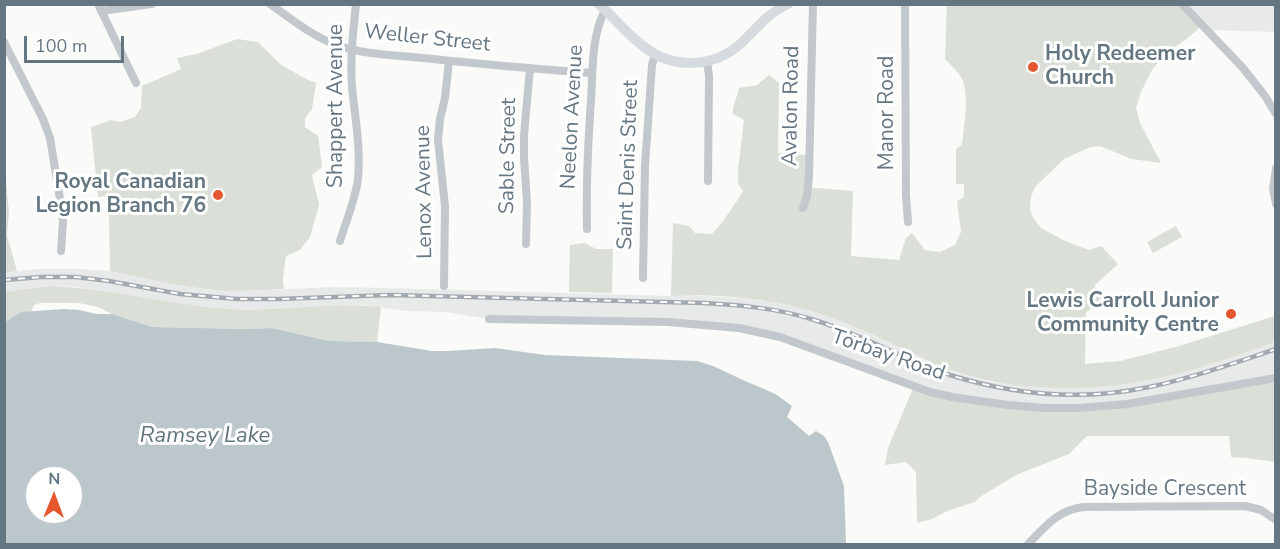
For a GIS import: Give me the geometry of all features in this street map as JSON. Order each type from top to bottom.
[{"type":"main road","points":[[602,7],[635,40],[655,54],[677,63],[696,63],[717,58],[734,49],[767,19],[788,4]]},
{"type":"street","points":[[136,83],[99,8],[152,4]]},
{"type":"street","name":"Weller Street","points":[[270,4],[318,36],[339,46],[352,49],[449,61],[592,73]]},
{"type":"street","name":"Shappert Avenue","points":[[340,242],[358,181],[359,148],[352,85],[356,4]]},
{"type":"street","name":"Avalon Road","points":[[803,208],[809,176],[813,4]]},
{"type":"street","name":"Manor Road","points":[[905,4],[908,222]]},
{"type":"street","points":[[1182,4],[1189,14],[1222,44],[1243,68],[1265,96],[1275,114]]},
{"type":"street","name":"Neelon Avenue","points":[[586,229],[592,73],[602,7]]},
{"type":"street","points":[[4,42],[43,119],[50,138],[63,221],[61,251]]},
{"type":"street","name":"Saint Denis Street","points":[[643,278],[645,166],[652,65],[655,54]]},
{"type":"street","name":"Lenox Avenue","points":[[444,286],[445,206],[438,130],[447,88],[449,61]]},
{"type":"street","points":[[706,62],[709,76],[708,181]]},
{"type":"street","name":"Sable Street","points":[[526,244],[524,135],[530,68]]},
{"type":"street","points":[[1275,168],[1273,189],[1275,204]]},
{"type":"street","name":"Torbay Road","points":[[489,320],[668,322],[748,329],[780,337],[930,392],[1008,405],[1079,408],[1127,404],[1275,378]]},
{"type":"street","name":"Bayside Crescent","points":[[1028,544],[1060,514],[1075,508],[1245,506],[1261,510],[1275,520]]},
{"type":"shaded area","points":[[947,5],[1181,5],[1201,26],[1166,53],[1152,70],[1136,108],[1140,123],[1161,163],[1132,159],[1100,146],[1088,148],[1064,159],[1036,186],[1031,196],[1030,209],[1033,218],[1041,228],[1065,241],[1089,250],[1101,246],[1118,264],[1094,286],[1102,297],[1094,307],[1086,312],[1085,364],[1120,361],[1179,346],[1275,316],[1275,342],[1191,370],[1138,382],[1085,388],[1033,387],[981,379],[952,371],[810,310],[750,299],[671,296],[673,223],[689,226],[695,233],[712,234],[725,219],[743,191],[738,184],[738,169],[744,120],[733,114],[734,103],[739,88],[757,85],[769,75],[779,83],[778,153],[809,155],[804,187],[853,191],[851,256],[899,260],[906,238],[912,233],[925,250],[940,252],[955,245],[961,232],[957,201],[964,197],[964,184],[956,184],[956,149],[962,145],[966,96],[963,81],[945,59]]},
{"type":"shaded area","points":[[1181,5],[1275,5],[1275,32],[1206,30]]},
{"type":"shaded area","points":[[237,39],[258,42],[280,64],[316,83],[312,109],[305,118],[305,127],[318,136],[322,167],[312,175],[319,205],[310,237],[300,250],[286,256],[284,289],[215,290],[176,285],[110,271],[106,196],[98,197],[91,127],[112,120],[120,122],[135,117],[141,108],[142,86],[181,69],[177,58],[197,54]]},
{"type":"shaded area","points":[[5,170],[9,212],[7,236],[17,271],[5,273]]},
{"type":"shaded area","points":[[1176,226],[1182,237],[1153,253],[1147,242]]},
{"type":"shaded area","points":[[585,243],[596,249],[613,249],[612,293],[569,292],[570,245]]},
{"type":"shaded area","points":[[36,269],[110,271],[214,290],[249,291],[332,287],[741,298],[774,302],[827,315],[954,372],[992,382],[1060,388],[1162,377],[1202,367],[1275,342],[1275,378],[1079,408],[950,396],[739,327],[489,319],[445,312],[406,311],[363,305],[231,309],[187,305],[76,287],[49,286],[5,292],[4,273]]},
{"type":"shaded area","points":[[49,286],[72,287],[230,309],[381,307],[377,342],[329,341],[272,328],[152,327],[98,307],[79,303],[40,303],[34,305],[31,312],[21,312],[5,322],[5,292]]},
{"type":"shaded area","points":[[1275,378],[1275,462],[1231,457],[1229,436],[1087,436],[1069,454],[1016,475],[975,502],[917,523],[916,472],[906,462],[885,465],[888,448],[914,386],[950,396],[1079,408]]},
{"type":"water","name":"Ramsey Lake","points":[[64,309],[112,314],[152,327],[272,328],[329,341],[377,342],[432,351],[495,348],[545,355],[697,361],[777,395],[792,406],[787,417],[809,436],[816,431],[824,436],[844,486],[846,544],[5,544],[5,322],[21,312]]},
{"type":"railway","points":[[4,280],[76,277],[180,294],[237,299],[390,295],[744,306],[798,315],[829,325],[950,375],[974,382],[1049,394],[1099,394],[1149,387],[1197,375],[1276,349]]},
{"type":"place","name":"Holy Redeemer Church","points":[[1033,67]]},
{"type":"place","name":"Royal Canadian Legion Branch 76","points":[[218,195]]},
{"type":"place","name":"Lewis Carroll Junior Community Centre","points":[[1231,314]]}]
